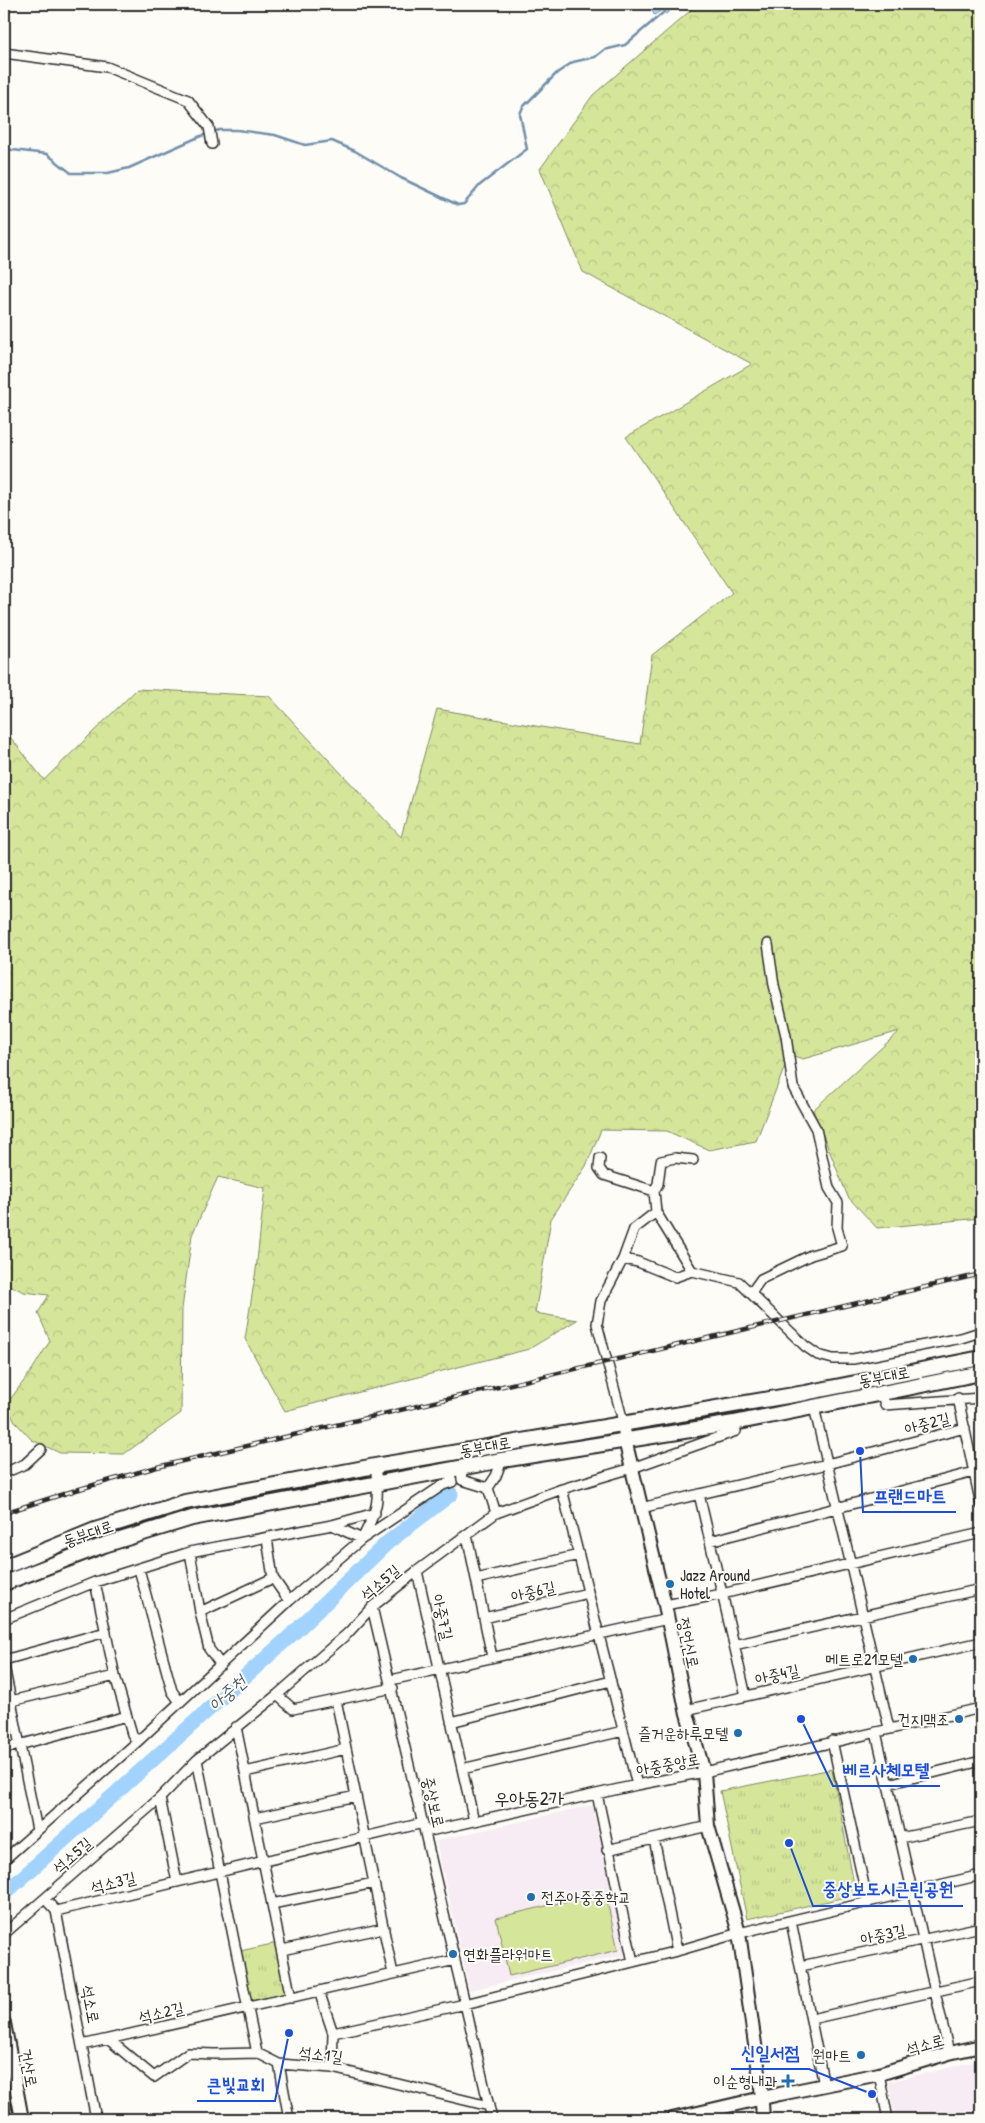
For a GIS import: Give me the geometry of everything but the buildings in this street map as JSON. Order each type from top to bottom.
[{"type":"main road","name":"동부대로","points":[[4,1566],[95,1530],[185,1502],[375,1466],[805,1393],[981,1358]]},
{"type":"main road","name":"동부대로","points":[[4,1583],[104,1544],[192,1518],[378,1484],[456,1475],[502,1460],[734,1423],[981,1373]]},
{"type":"street","points":[[4,53],[107,67],[188,100],[209,127],[212,142]]},
{"type":"street","points":[[751,1293],[761,1280],[811,1255],[842,1246],[837,1228],[838,1203],[828,1188],[816,1129],[792,1088],[786,1036],[774,985],[768,944]]},
{"type":"street","points":[[600,1158],[598,1168],[604,1174],[654,1191]]},
{"type":"street","points":[[692,1272],[656,1212],[654,1191],[658,1184],[661,1161],[675,1158],[693,1160]]},
{"type":"street","points":[[624,1425],[597,1324],[601,1301],[623,1259],[634,1229],[656,1212]]},
{"type":"street","points":[[623,1259],[638,1262],[675,1277],[692,1272],[739,1282],[805,1346],[818,1355],[834,1359],[853,1359],[961,1338],[980,1332],[981,1336]]},
{"type":"street","points":[[882,1394],[885,1405],[958,1398],[981,1398]]},
{"type":"street","name":"아중2길","points":[[958,1398],[981,1505]]},
{"type":"street","points":[[814,1407],[889,1728]]},
{"type":"street","name":"석소5길","points":[[4,1934],[160,1798],[197,1760],[277,1695],[348,1633],[372,1607],[417,1571],[496,1513],[736,1431],[734,1423]]},
{"type":"street","name":"정언신로","points":[[624,1425],[632,1468],[665,1605],[686,1710],[704,1772],[708,1826],[739,1933],[762,2098],[763,2119]]},
{"type":"street","name":"아중2길","points":[[827,1464],[965,1428]]},
{"type":"street","points":[[4,1474],[25,1464],[40,1450]]},
{"type":"street","points":[[488,1488],[496,1476],[502,1460]]},
{"type":"street","points":[[642,1508],[827,1464]]},
{"type":"street","points":[[362,1539],[378,1503],[378,1484],[375,1466]]},
{"type":"street","points":[[710,1541],[974,1472]]},
{"type":"street","points":[[4,1860],[222,1665],[289,1601],[362,1539],[444,1485],[456,1475],[488,1488]]},
{"type":"street","points":[[488,1488],[496,1513]]},
{"type":"street","points":[[562,1489],[637,1785]]},
{"type":"street","points":[[699,1494],[746,1696]]},
{"type":"street","points":[[4,1618],[95,1582],[190,1552],[332,1526],[375,1513]]},
{"type":"street","points":[[332,1526],[362,1539]]},
{"type":"street","points":[[665,1605],[722,1594],[981,1533]]},
{"type":"street","points":[[467,1535],[492,1657]]},
{"type":"street","points":[[268,1538],[272,1578],[289,1601]]},
{"type":"street","points":[[190,1552],[200,1612],[209,1650],[222,1665]]},
{"type":"street","name":"아중6길","points":[[476,1579],[579,1555]]},
{"type":"street","points":[[139,1569],[172,1691],[180,1702]]},
{"type":"street","name":"아중7길","points":[[417,1571],[474,1821]]},
{"type":"street","points":[[200,1612],[272,1578]]},
{"type":"street","points":[[95,1582],[115,1676],[132,1734],[137,1742]]},
{"type":"street","points":[[734,1645],[981,1589]]},
{"type":"street","name":"아중6길","points":[[484,1618],[588,1593]]},
{"type":"street","name":"중상보로","points":[[372,1607],[392,1684],[492,2119]]},
{"type":"street","points":[[277,1695],[293,1709],[336,1700],[439,1669],[668,1619]]},
{"type":"street","points":[[4,1660],[106,1632]]},
{"type":"street","name":"아중4길","points":[[686,1710],[981,1642]]},
{"type":"street","points":[[4,1666],[37,1830]]},
{"type":"street","points":[[11,1701],[115,1676]]},
{"type":"street","points":[[451,1722],[611,1681]]},
{"type":"street","points":[[336,1700],[393,1974]]},
{"type":"street","name":"아중중앙로","points":[[424,1828],[474,1821],[704,1772],[981,1708]]},
{"type":"street","points":[[4,1749],[127,1716]]},
{"type":"street","points":[[236,1727],[291,1998]]},
{"type":"street","points":[[462,1769],[623,1731]]},
{"type":"street","name":"아중3길","points":[[876,1732],[912,1892],[925,1940],[934,1992],[949,2053]]},
{"type":"street","points":[[832,1741],[868,1904]]},
{"type":"street","points":[[245,1772],[346,1749]]},
{"type":"street","points":[[197,1760],[257,2054]]},
{"type":"street","points":[[888,1784],[981,1761]]},
{"type":"street","points":[[596,1794],[633,1962]]},
{"type":"street","points":[[255,1818],[356,1796]]},
{"type":"street","points":[[160,1798],[177,1882]]},
{"type":"street","points":[[900,1838],[981,1821]]},
{"type":"street","points":[[607,1850],[708,1826]]},
{"type":"street","name":"석소3길","points":[[56,1911],[364,1837],[424,1828]]},
{"type":"street","points":[[654,1839],[677,1951]]},
{"type":"street","name":"아중3길","points":[[465,2004],[677,1951],[790,1920],[868,1904],[978,1876]]},
{"type":"street","points":[[272,1904],[374,1883]]},
{"type":"street","points":[[45,1899],[56,1911]]},
{"type":"street","name":"석소로","points":[[56,1911],[96,2119]]},
{"type":"street","points":[[790,1920],[824,2085]]},
{"type":"street","name":"아중3길","points":[[800,1966],[981,1927]]},
{"type":"street","points":[[282,1950],[384,1928]]},
{"type":"street","name":"석소2길","points":[[82,2045],[455,1960]]},
{"type":"street","points":[[811,2019],[981,1981]]},
{"type":"street","points":[[319,1991],[333,2033],[332,2068]]},
{"type":"street","points":[[333,2033],[465,2004]]},
{"type":"street","name":"건산로","points":[[4,2023],[22,2119]]},
{"type":"street","name":"석소1길","points":[[108,2039],[154,2077],[188,2052],[257,2054],[279,2064],[332,2068],[490,2106]]},
{"type":"street","name":"석소로","points":[[672,2119],[879,2074],[949,2053],[981,2046]]},
{"type":"street","points":[[279,2064],[289,2119]]},
{"type":"street","points":[[879,2074],[888,2119]]},
{"type":"street","points":[[4,2104],[7,2119]]},
{"type":"shaded area","name":"전주아중중학교","points":[[592,1805],[626,1954],[470,1990],[436,1841]]},
{"type":"shaded area","points":[[981,2060],[981,2119],[896,2119],[888,2082]]},
{"type":"green space","points":[[698,4],[981,4],[981,1218],[877,1228],[848,1197],[813,1110],[900,1031],[803,1059],[791,1055],[756,1141],[709,1150],[667,1131],[601,1130],[586,1166],[551,1219],[535,1313],[577,1320],[529,1349],[285,1411],[245,1339],[256,1270],[265,1188],[218,1177],[192,1235],[182,1309],[181,1413],[124,1454],[60,1453],[32,1440],[16,1423],[6,1405],[32,1370],[50,1341],[38,1313],[49,1295],[24,1292],[7,1284],[4,1285],[4,729],[44,780],[137,689],[269,696],[401,837],[437,709],[640,744],[652,655],[732,593],[626,437],[752,364],[583,272],[540,169],[593,95]]},
{"type":"green space","points":[[832,1769],[856,1895],[747,1919],[720,1791]]},
{"type":"green space","points":[[605,1892],[618,1950],[509,1976],[496,1918]]},
{"type":"green space","points":[[277,1943],[288,1997],[249,2005],[240,1951]]},
{"type":"water","points":[[650,4],[675,4],[675,6],[666,14],[662,10],[654,15]]},
{"type":"waterway","points":[[4,149],[47,154],[71,173],[108,173],[129,168],[219,130],[237,130],[275,135],[305,145],[332,141],[355,151],[401,178],[458,205],[464,204],[480,185],[527,149],[520,114],[523,107],[557,73],[573,62],[595,57],[604,50],[625,45],[664,12]]},
{"type":"waterway","name":"아중천","points":[[4,1894],[298,1629],[387,1543],[451,1494]]},
{"type":"railway","points":[[4,1513],[157,1467],[981,1274]]},
{"type":"place","name":"프랜드마트","points":[[860,1451]]},
{"type":"place","name":"Jazz Around Hotel","points":[[670,1584]]},
{"type":"place","name":"메트로21모텔","points":[[913,1659]]},
{"type":"place","name":"베르사체모텔","points":[[801,1719]]},
{"type":"place","name":"건지맥조","points":[[959,1719]]},
{"type":"place","name":"즐거운하루모텔","points":[[738,1733]]},
{"type":"place","name":"중상보도시근린공원","points":[[789,1843]]},
{"type":"place","name":"전주아중중학교","points":[[531,1897]]},
{"type":"place","name":"연화플라워마트","points":[[453,1954]]},
{"type":"place","name":"큰빛교회","points":[[289,2033]]},
{"type":"place","name":"원마트","points":[[861,2055]]},
{"type":"place","name":"이순형내과","points":[[788,2081]]},
{"type":"place","name":"신일서점","points":[[872,2094]]},
{"type":"district","name":"우아동2가","points":[[529,1798]]}]
